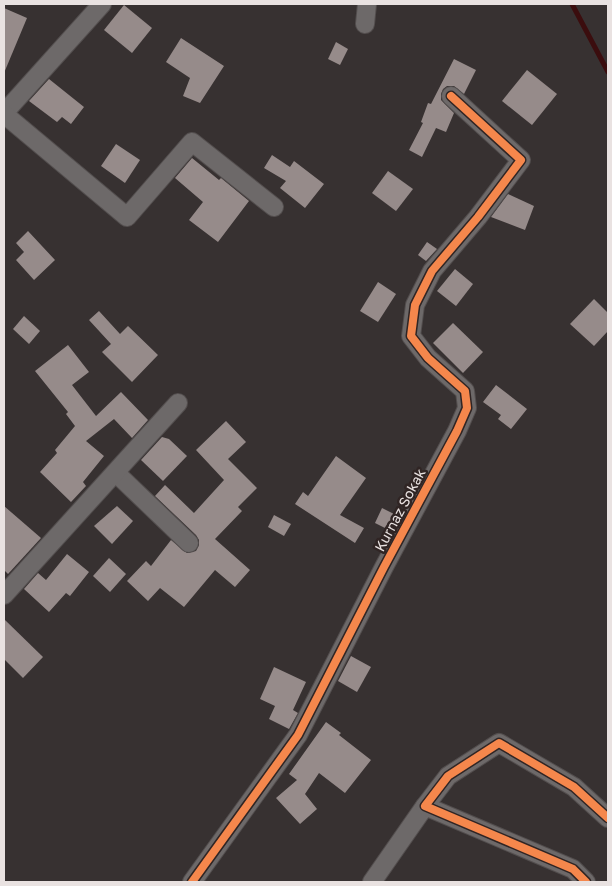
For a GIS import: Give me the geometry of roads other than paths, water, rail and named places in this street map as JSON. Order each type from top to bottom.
[{"type":"street","points":[[102,4],[4,114],[127,217],[192,142],[274,207]]},
{"type":"street","points":[[365,24],[367,4]]},
{"type":"street","name":"Kurnaz Sokak","points":[[192,882],[298,735],[384,566],[457,431],[467,408],[464,392],[428,358],[410,336],[415,305],[432,271],[478,217],[521,160],[451,96]]},
{"type":"street","points":[[4,595],[178,403]]},
{"type":"street","points":[[116,473],[189,543]]},
{"type":"street","points":[[372,882],[448,776],[499,743],[574,786],[608,818]]},
{"type":"street","points":[[425,806],[573,869],[586,882]]},
{"type":"waterway","points":[[572,4],[608,72]]}]
